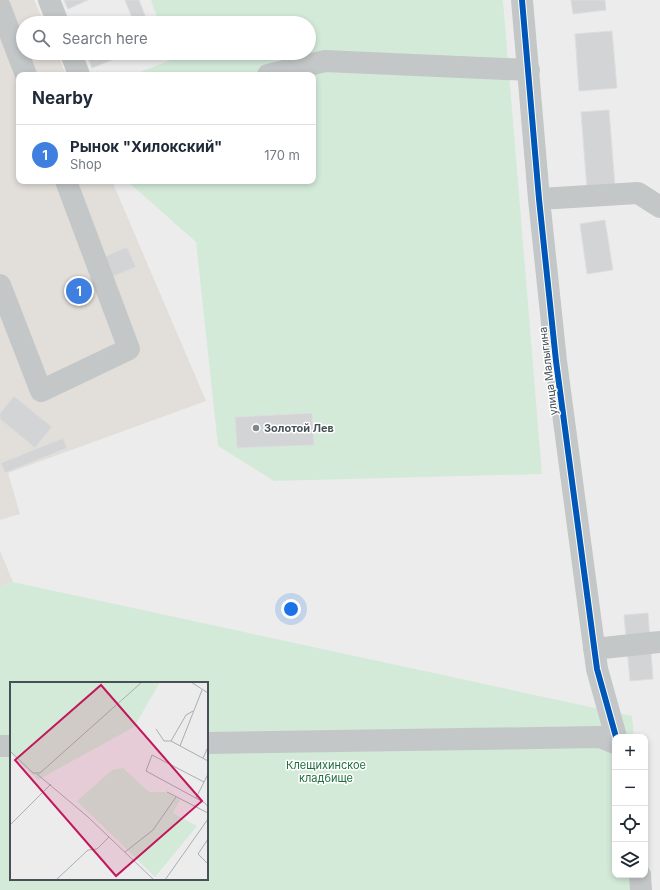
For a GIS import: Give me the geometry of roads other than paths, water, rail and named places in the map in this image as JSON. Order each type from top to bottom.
[{"type":"street","points":[[49,0],[55,16]]},
{"type":"street","name":"улица Малыгина","points":[[522,0],[539,198],[556,361],[596,669],[615,734]]},
{"type":"street","points":[[0,7],[6,39],[16,57]]},
{"type":"street","points":[[18,60],[24,72]]},
{"type":"street","points":[[73,60],[79,72]]},
{"type":"street","points":[[280,72],[325,61],[529,70]]},
{"type":"street","points":[[0,285],[41,391],[129,349],[67,184]]},
{"type":"street","points":[[539,198],[638,193],[660,207]]},
{"type":"street","points":[[594,649],[660,642]]},
{"type":"street","points":[[208,743],[600,737],[612,742]]},
{"type":"street","points":[[640,878],[642,890]]},
{"type":"place","name":"Рынок \"Хилокский\"","points":[[79,291]]},
{"type":"place","name":"Золотой Лев","points":[[256,428]]},
{"type":"park label","name":"Клещихинское кладбище","points":[[326,771]]}]
